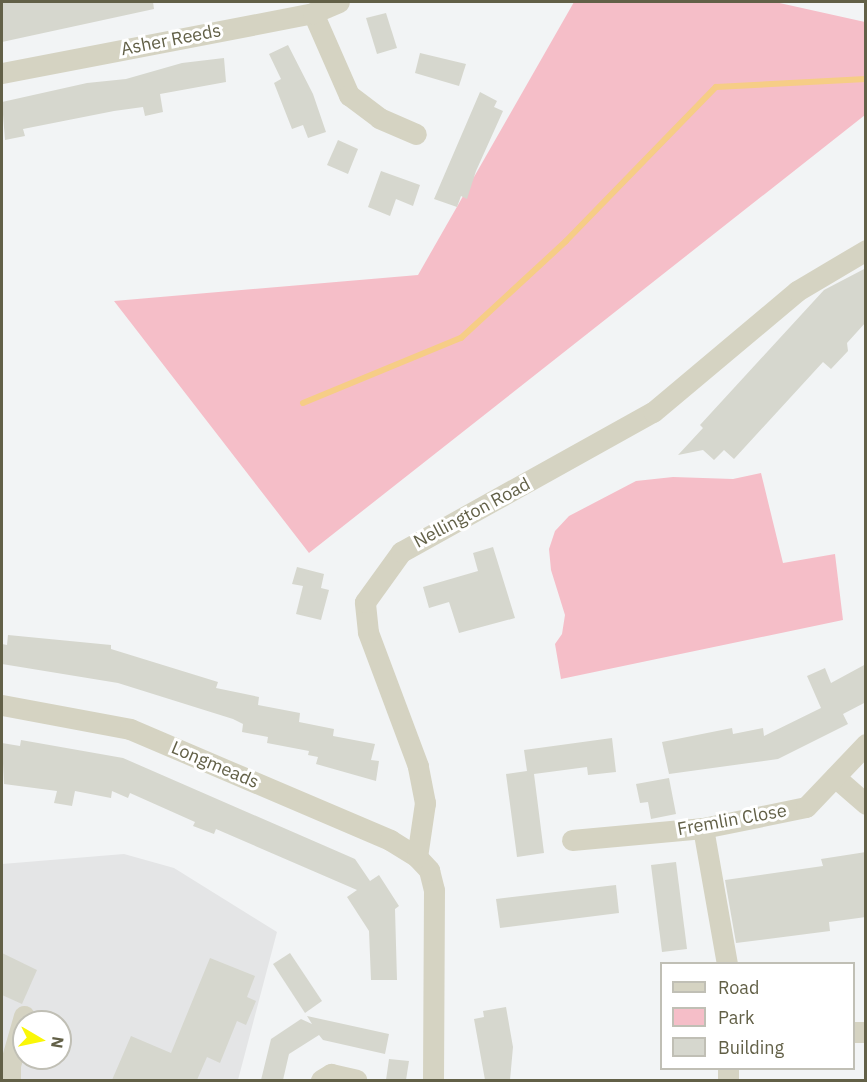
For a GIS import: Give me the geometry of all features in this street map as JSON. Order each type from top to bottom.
[{"type":"street","name":"Asher Reeds","points":[[2,73],[313,13],[339,2]]},
{"type":"street","points":[[313,13],[349,95],[379,118],[416,134]]},
{"type":"street","name":"Nellington Road","points":[[417,857],[425,803],[418,766],[368,632],[365,602],[401,552],[653,412],[797,291],[866,250]]},
{"type":"street","name":"Longmeads","points":[[2,705],[130,729],[390,840],[417,857]]},
{"type":"street","name":"Fremlin Close","points":[[572,840],[703,828],[806,807],[866,744]]},
{"type":"street","points":[[835,777],[866,804]]},
{"type":"street","points":[[703,828],[727,962]]},
{"type":"street","points":[[417,857],[429,870],[434,890],[433,1080]]},
{"type":"street","points":[[10,1080],[12,1058]]},
{"type":"street","points":[[321,1080],[331,1074],[356,1080]]},
{"type":"shaded area","points":[[124,854],[174,868],[277,932],[238,1080],[2,1080],[2,864]]},
{"type":"green space","points":[[574,2],[775,2],[865,22],[865,115],[309,553],[114,301],[418,275]]},
{"type":"green space","points":[[761,473],[783,563],[835,554],[843,620],[561,679],[555,644],[562,634],[565,615],[551,570],[549,549],[555,531],[569,516],[636,481],[673,477],[733,479]]},
{"type":"building","points":[[2,2],[153,2],[154,9],[2,42]]},
{"type":"building","points":[[386,13],[397,48],[377,54],[366,18]]},
{"type":"building","points":[[288,45],[313,94],[326,132],[308,138],[303,125],[292,129],[274,83],[281,79],[269,54]]},
{"type":"building","points":[[420,53],[466,64],[459,86],[415,73]]},
{"type":"building","points":[[224,58],[226,82],[160,94],[163,112],[145,116],[143,107],[114,111],[23,129],[25,136],[5,140],[2,102],[87,83],[126,79],[182,63]]},
{"type":"building","points":[[480,92],[497,101],[494,107],[503,111],[476,171],[467,199],[461,196],[457,207],[434,199]]},
{"type":"building","points":[[338,140],[358,149],[348,174],[327,165]]},
{"type":"building","points":[[381,171],[420,185],[413,206],[396,199],[390,216],[368,207]]},
{"type":"building","points":[[866,268],[866,322],[847,343],[848,351],[831,369],[823,362],[734,459],[724,450],[714,460],[703,450],[678,455],[703,428],[700,425],[824,290]]},
{"type":"building","points":[[493,547],[515,618],[459,633],[449,602],[429,608],[423,587],[478,571],[473,553]]},
{"type":"building","points":[[297,567],[324,574],[321,588],[329,590],[321,620],[296,614],[303,586],[292,584]]},
{"type":"building","points":[[8,635],[111,645],[111,649],[218,682],[216,688],[259,697],[258,705],[300,713],[299,722],[334,729],[333,736],[375,744],[371,760],[379,761],[376,781],[316,764],[318,757],[308,755],[309,751],[267,743],[268,737],[242,732],[243,724],[233,719],[118,683],[2,664],[2,644],[7,645]]},
{"type":"building","points":[[866,664],[866,702],[843,714],[848,724],[778,759],[669,774],[662,742],[732,728],[733,734],[763,728],[764,736],[821,708],[807,676],[825,668],[831,683]]},
{"type":"building","points":[[612,738],[616,772],[588,775],[587,767],[534,774],[544,853],[517,857],[506,774],[527,771],[524,750]]},
{"type":"building","points":[[21,740],[123,758],[355,859],[370,881],[379,875],[399,906],[395,909],[397,980],[371,980],[369,931],[347,897],[357,890],[216,829],[214,834],[193,826],[195,822],[130,793],[128,798],[112,791],[111,798],[75,791],[72,806],[54,803],[57,791],[4,784],[2,743],[20,746]]},
{"type":"building","points":[[669,778],[676,814],[651,819],[648,802],[640,803],[636,784]]},
{"type":"building","points":[[866,852],[866,917],[829,922],[830,931],[736,943],[725,880],[823,866],[821,859]]},
{"type":"building","points":[[676,862],[687,949],[662,952],[651,865]]},
{"type":"building","points":[[616,885],[619,913],[500,928],[496,899]]},
{"type":"building","points":[[2,953],[37,970],[22,1004],[2,995]]},
{"type":"building","points":[[290,953],[322,1001],[305,1013],[273,964]]},
{"type":"building","points":[[210,958],[255,976],[247,997],[256,1001],[246,1025],[237,1021],[220,1063],[207,1057],[197,1080],[112,1080],[131,1036],[171,1053]]},
{"type":"building","points":[[506,1007],[513,1047],[510,1080],[485,1080],[474,1019],[484,1017],[483,1011]]},
{"type":"building","points":[[307,1016],[389,1034],[385,1054],[323,1040],[319,1035],[289,1054],[283,1080],[261,1080],[271,1039],[301,1019],[312,1024]]},
{"type":"building","points":[[389,1059],[409,1061],[406,1080],[386,1080]]},
{"type":"waterway","points":[[303,403],[461,338],[566,241],[716,87],[866,79]]}]
